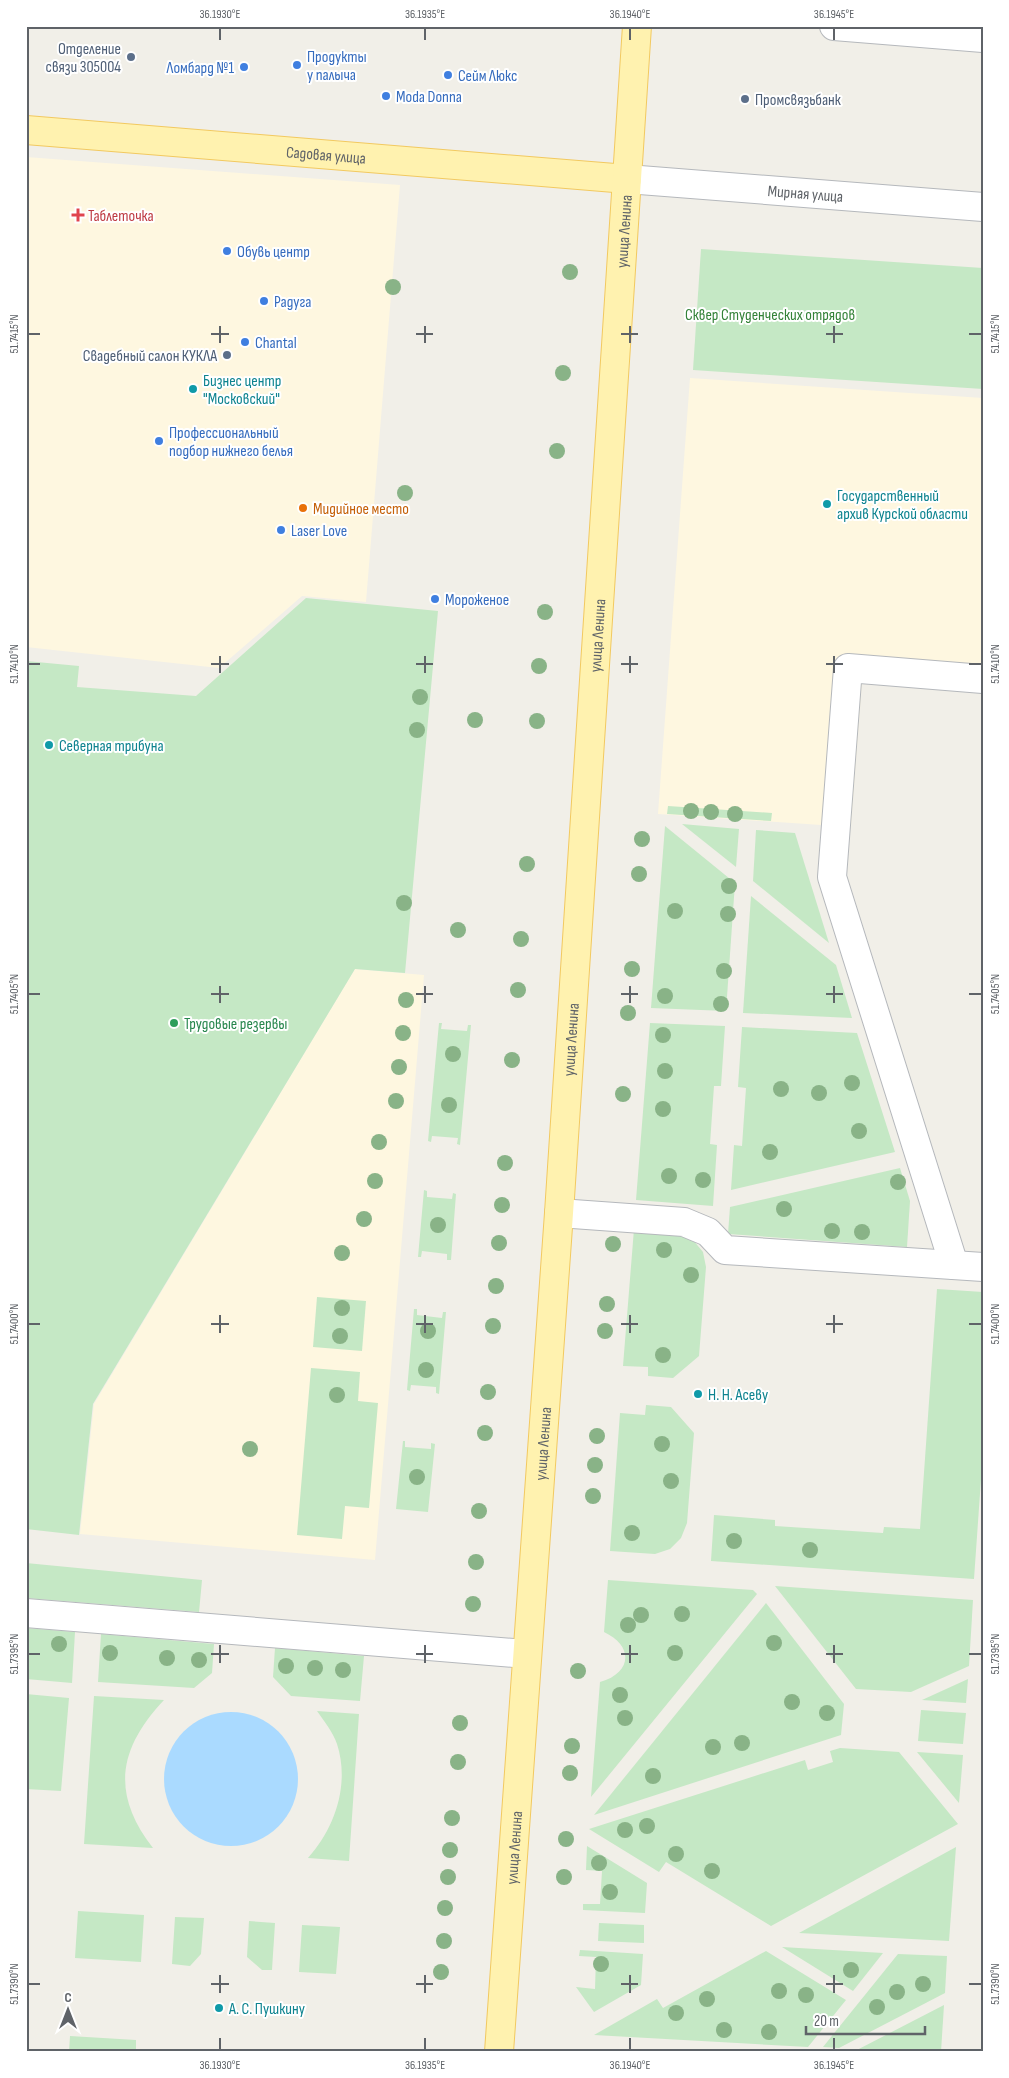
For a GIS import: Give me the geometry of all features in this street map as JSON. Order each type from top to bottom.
[{"type":"main road","name":"улица Ленина","points":[[499,2052],[559,1213],[637,26]]},
{"type":"main road","name":"Садовая улица","points":[[26,130],[627,179]]},
{"type":"street","points":[[834,26],[983,38]]},
{"type":"street","name":"Мирная улица","points":[[627,179],[983,207]]},
{"type":"street","points":[[954,1266],[832,878],[848,668],[983,679]]},
{"type":"street","points":[[559,1213],[684,1222],[708,1232],[725,1250],[983,1267]]},
{"type":"street","points":[[26,1613],[526,1654]]},
{"type":"shaded area","points":[[26,157],[400,185],[366,602],[302,596],[219,668],[26,647]]},
{"type":"shaded area","points":[[690,378],[983,398],[983,665],[864,656],[851,827],[658,814]]},
{"type":"shaded area","points":[[355,969],[424,975],[375,1560],[80,1534],[94,1404]]},
{"type":"green space","name":"Сквер Студенческих отрядов","points":[[701,249],[983,268],[983,389],[693,370]]},
{"type":"green space","name":"Трудовые резервы","points":[[306,598],[438,611],[405,973],[355,969],[93,1404],[79,1535],[26,1529],[26,661],[79,666],[77,687],[196,696]]},
{"type":"green space","points":[[668,806],[772,813],[771,821],[667,814]]},
{"type":"green space","points":[[682,824],[739,829],[736,867]]},
{"type":"green space","points":[[665,826],[735,883],[726,1011],[651,1008]]},
{"type":"green space","points":[[756,830],[795,833],[829,943],[753,881]]},
{"type":"green space","points":[[751,896],[836,965],[852,1018],[743,1013]]},
{"type":"green space","points":[[439,1023],[442,1023],[441,1029],[467,1031],[468,1025],[471,1025],[460,1145],[457,1144],[458,1138],[432,1136],[431,1142],[428,1141]]},
{"type":"green space","points":[[650,1023],[725,1026],[721,1086],[714,1086],[710,1144],[717,1145],[713,1206],[636,1200]]},
{"type":"green space","points":[[742,1027],[857,1033],[895,1152],[731,1190],[734,1145],[742,1146],[746,1088],[738,1087]]},
{"type":"green space","points":[[900,1168],[910,1201],[907,1247],[728,1234],[730,1207]]},
{"type":"green space","points":[[424,1190],[427,1191],[427,1197],[452,1199],[453,1193],[456,1194],[451,1260],[447,1260],[447,1254],[422,1251],[421,1257],[418,1257]]},
{"type":"green space","points":[[634,1229],[678,1232],[693,1240],[703,1252],[706,1267],[699,1356],[673,1378],[648,1376],[648,1367],[623,1366]]},
{"type":"green space","points":[[937,1289],[983,1292],[983,1451],[974,1579],[711,1561],[714,1515],[775,1520],[775,1526],[883,1533],[884,1527],[920,1529]]},
{"type":"green space","points":[[317,1297],[366,1301],[362,1351],[313,1347]]},
{"type":"green space","points":[[414,1309],[417,1309],[417,1315],[442,1318],[443,1312],[446,1312],[439,1394],[436,1393],[436,1387],[411,1385],[410,1391],[407,1390]]},
{"type":"green space","points":[[311,1368],[360,1372],[358,1401],[378,1403],[369,1508],[345,1506],[342,1539],[297,1535]]},
{"type":"green space","points":[[646,1405],[671,1407],[694,1433],[687,1523],[681,1538],[670,1549],[655,1554],[610,1551],[620,1413],[645,1415]]},
{"type":"green space","points":[[403,1441],[405,1441],[405,1447],[431,1449],[431,1443],[435,1444],[428,1512],[396,1509]]},
{"type":"green space","points":[[26,1563],[202,1580],[199,1612],[26,1598]]},
{"type":"green space","points":[[608,1580],[753,1590],[757,1594],[591,1797],[600,1682],[611,1678],[618,1672],[623,1666],[625,1659],[621,1644],[604,1632]]},
{"type":"green space","points":[[775,1586],[973,1600],[969,1666],[911,1692],[856,1689]]},
{"type":"green space","points":[[766,1603],[844,1704],[841,1735],[594,1815]]},
{"type":"green space","points":[[26,1628],[75,1632],[72,1683],[26,1679]]},
{"type":"green space","points":[[101,1634],[214,1644],[212,1673],[194,1688],[98,1682]]},
{"type":"green space","points":[[275,1648],[364,1656],[360,1701],[291,1696],[273,1677]]},
{"type":"green space","points":[[968,1679],[966,1703],[922,1700]]},
{"type":"green space","points":[[26,1694],[69,1698],[61,1791],[26,1789]]},
{"type":"green space","points":[[94,1696],[164,1700],[137,1736],[129,1754],[125,1772],[126,1790],[131,1809],[153,1848],[84,1844]]},
{"type":"green space","points":[[921,1710],[966,1713],[963,1744],[918,1741]]},
{"type":"green space","points":[[317,1711],[359,1714],[349,1861],[308,1858],[326,1833],[338,1805],[342,1774],[337,1744]]},
{"type":"green space","points":[[840,1748],[899,1752],[958,1824],[771,1926],[666,1862],[659,1872],[589,1829],[805,1760],[808,1770],[833,1762],[830,1751]]},
{"type":"green space","points":[[917,1752],[963,1755],[959,1803]]},
{"type":"green space","points":[[587,1846],[647,1883],[645,1913],[583,1910],[583,1904],[600,1904],[602,1871],[586,1870]]},
{"type":"green space","points":[[956,1847],[949,1941],[799,1933]]},
{"type":"green space","points":[[78,1911],[144,1915],[141,1962],[75,1958]]},
{"type":"green space","points":[[175,1917],[204,1918],[201,1954],[190,1966],[172,1964]]},
{"type":"green space","points":[[249,1921],[275,1923],[272,1970],[262,1970],[247,1957]]},
{"type":"green space","points":[[599,1923],[644,1925],[644,1943],[598,1941]]},
{"type":"green space","points":[[302,1925],[340,1927],[336,1974],[299,1972]]},
{"type":"green space","points":[[782,1947],[883,1953],[853,1991]]},
{"type":"green space","points":[[580,1950],[643,1954],[641,1985],[594,2012],[576,1987],[595,1989],[596,1957],[579,1956]]},
{"type":"green space","points":[[766,1951],[846,2000],[808,2047],[594,2035],[657,1999],[663,2008]]},
{"type":"green space","points":[[898,1954],[947,1956],[945,1993],[839,2048],[823,2047]]},
{"type":"green space","points":[[944,2005],[941,2052],[853,2052]]},
{"type":"green space","points":[[70,2036],[136,2040],[136,2052],[69,2052]]},
{"type":"water","points":[[231,1712],[256,1718],[278,1732],[292,1754],[298,1779],[292,1804],[278,1826],[256,1840],[231,1846],[206,1840],[184,1826],[170,1804],[164,1779],[170,1754],[184,1732],[206,1718]]},
{"type":"place","name":"Отделение связи 305004","points":[[131,57]]},
{"type":"place","name":"Продукты у палыча","points":[[297,65]]},
{"type":"place","name":"Ломбард №1","points":[[244,67]]},
{"type":"place","name":"Сейм Люкс","points":[[448,75]]},
{"type":"place","name":"Moda Donna","points":[[386,96]]},
{"type":"place","name":"Промсвязьбанк","points":[[745,99]]},
{"type":"place","name":"Таблеточка","points":[[78,215]]},
{"type":"place","name":"Обувь центр","points":[[227,251]]},
{"type":"place","name":"Радуга","points":[[264,301]]},
{"type":"place","name":"Chantal","points":[[245,342]]},
{"type":"place","name":"Свадебный салон КУКЛА","points":[[227,355]]},
{"type":"place","name":"Бизнес центр \"Московский\"","points":[[193,389]]},
{"type":"place","name":"Профессиональный подбор нижнего белья","points":[[159,441]]},
{"type":"place","name":"Государственный архив Курской области","points":[[827,504]]},
{"type":"place","name":"Мидийное место","points":[[303,508]]},
{"type":"place","name":"Laser Love","points":[[281,530]]},
{"type":"place","name":"Мороженое","points":[[435,599]]},
{"type":"place","name":"Северная трибуна","points":[[49,745]]},
{"type":"place","name":"Трудовые резервы","points":[[174,1023]]},
{"type":"place","name":"Н. Н. Асеву","points":[[698,1394]]},
{"type":"place","name":"А. С. Пушкину","points":[[219,2008]]}]
